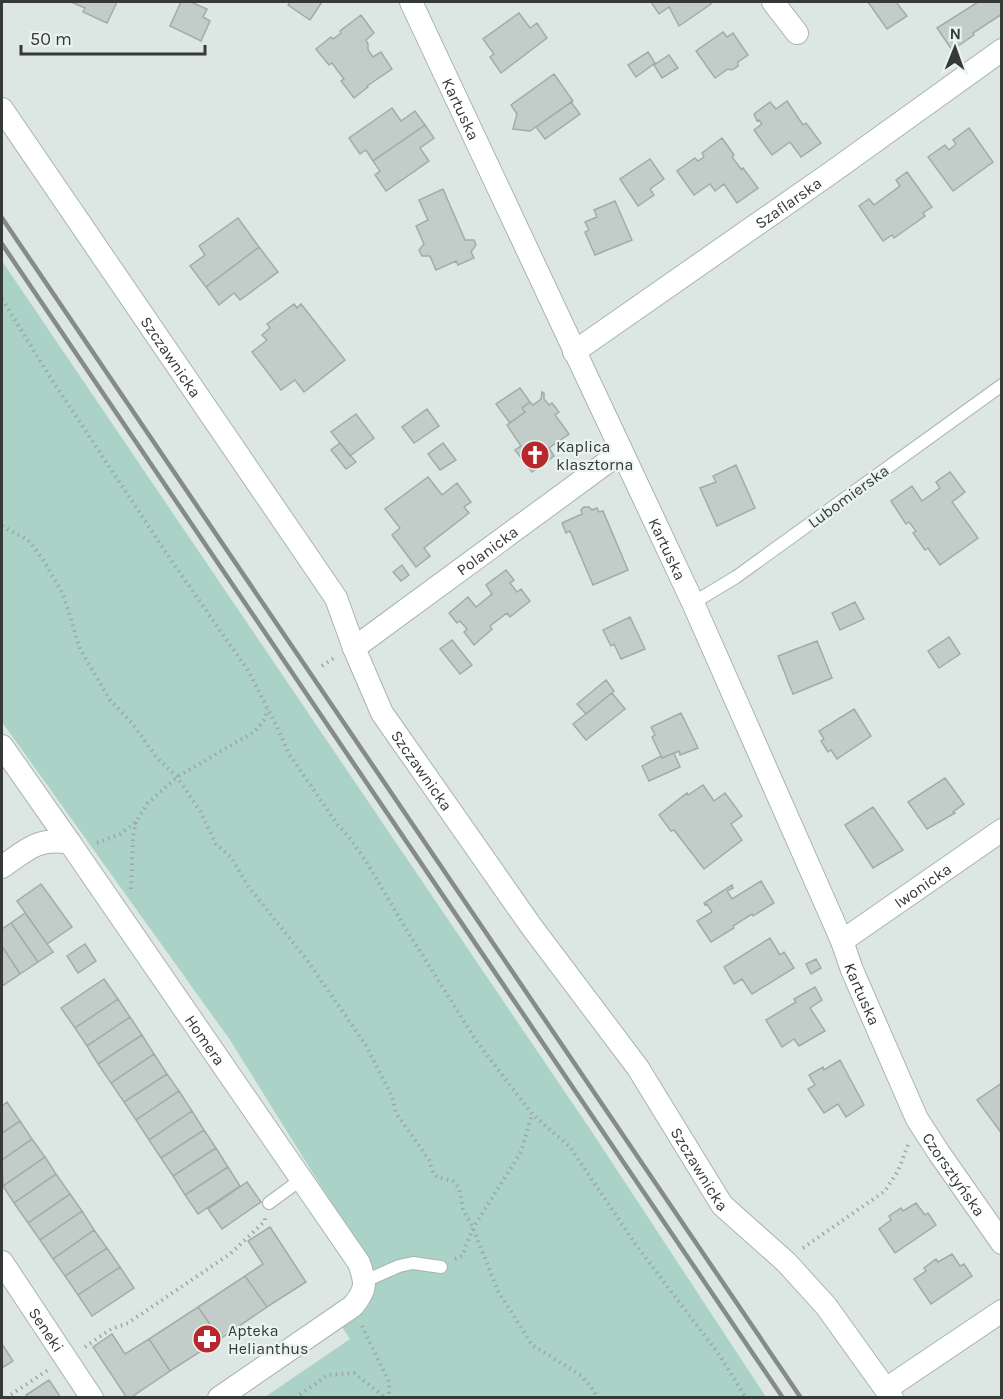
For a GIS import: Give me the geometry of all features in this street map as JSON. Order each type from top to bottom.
[{"type":"street","name":"Kartuska","points":[[411,2],[693,603],[914,1111]]},
{"type":"street","points":[[773,2],[797,33]]},
{"type":"street","name":"Szaflarska","points":[[574,352],[823,179],[1002,50]]},
{"type":"street","name":"Szczawnicka","points":[[2,109],[336,598],[354,648],[382,713],[531,926],[638,1068],[722,1205],[786,1262],[826,1306],[889,1393]]},
{"type":"street","name":"Polanicka","points":[[354,648],[621,452]]},
{"type":"street","name":"Homera","points":[[2,746],[303,1178],[362,1272]]},
{"type":"street","name":"Iwonicka","points":[[842,941],[1002,830]]},
{"type":"street","points":[[2,867],[38,843],[55,840],[74,848]]},
{"type":"street","name":"Czorsztyńska","points":[[914,1111],[939,1153],[1002,1243]]},
{"type":"street","name":"Seneki","points":[[2,1262],[92,1398]]},
{"type":"street","points":[[219,1398],[353,1306],[362,1296],[362,1272]]},
{"type":"street","points":[[889,1393],[1002,1311]]},
{"type":"lane","name":"Lubomierska","points":[[693,603],[736,577],[1002,385]]},
{"type":"lane","points":[[269,1203],[303,1178]]},
{"type":"lane","points":[[362,1272],[413,1263],[441,1267]]},
{"type":"path","points":[[2,299],[56,387],[249,672],[289,754],[367,863],[477,1042],[532,1114],[570,1147],[636,1245],[720,1356],[746,1398]]},
{"type":"path","points":[[2,526],[28,540],[42,558],[63,594],[81,649],[110,700],[133,724],[156,757],[177,777],[200,811],[216,844],[231,857],[248,886],[307,960],[365,1044],[392,1096],[396,1113],[429,1160],[433,1173],[437,1177],[453,1181],[459,1188],[462,1209],[474,1228],[498,1291],[532,1345],[582,1376],[597,1398]]},
{"type":"path","points":[[118,912],[131,899],[133,837],[136,822],[148,802],[177,777],[254,732],[266,719],[267,708]]},
{"type":"path","points":[[74,848],[120,834],[136,822]]},
{"type":"path","points":[[786,1262],[811,1241],[885,1191],[898,1171],[914,1111]]},
{"type":"path","points":[[441,1267],[462,1256],[474,1228],[521,1152],[532,1114]]},
{"type":"path","points":[[6,1398],[111,1329],[128,1323],[230,1254],[265,1221],[269,1203]]},
{"type":"path","points":[[353,1306],[389,1382],[387,1398]]},
{"type":"path","points":[[295,1398],[328,1375],[354,1373],[387,1398]]},
{"type":"green space","points":[[2,261],[592,1132],[766,1397],[265,1397],[350,1339],[342,1327],[359,1314],[368,1303],[372,1289],[372,1268],[230,1040],[2,722]]},
{"type":"building","points":[[71,2],[117,2],[107,23],[83,12],[85,8]]},
{"type":"building","points":[[181,2],[191,2],[207,9],[203,17],[210,21],[201,41],[170,26]]},
{"type":"building","points":[[290,2],[322,2],[310,20],[288,5]]},
{"type":"building","points":[[651,2],[710,2],[711,4],[679,26],[669,7],[659,14]]},
{"type":"building","points":[[868,2],[896,2],[907,16],[887,29]]},
{"type":"building","points":[[978,2],[1002,2],[1002,14],[952,50],[937,28]]},
{"type":"building","points":[[519,13],[530,28],[537,23],[547,38],[501,73],[490,57],[494,54],[483,39]]},
{"type":"building","points":[[361,15],[374,33],[366,40],[368,50],[373,57],[381,52],[392,69],[354,98],[341,81],[344,79],[332,63],[329,65],[316,49],[331,37],[333,39],[341,33],[340,31]]},
{"type":"building","points":[[723,32],[727,37],[733,33],[748,55],[738,62],[738,66],[732,70],[728,69],[715,78],[696,51]]},
{"type":"building","points":[[648,52],[655,63],[636,77],[628,65]]},
{"type":"building","points":[[669,55],[678,68],[662,78],[654,65]]},
{"type":"building","points":[[554,74],[573,101],[530,131],[513,129],[517,114],[511,105]]},
{"type":"building","points":[[787,101],[803,125],[806,123],[821,143],[801,157],[790,142],[772,155],[754,130],[762,124],[759,120],[757,121],[754,114],[770,102],[776,109]]},
{"type":"building","points":[[571,102],[580,114],[545,139],[536,127]]},
{"type":"building","points":[[392,108],[401,121],[415,111],[425,125],[373,161],[366,150],[360,154],[349,138]]},
{"type":"building","points":[[425,125],[434,138],[420,148],[429,161],[386,191],[375,175],[380,171],[373,161]]},
{"type":"building","points":[[969,128],[993,162],[953,191],[928,157],[945,145],[949,150],[956,144],[953,140]]},
{"type":"building","points":[[722,138],[734,155],[732,157],[758,188],[737,203],[724,184],[715,191],[710,184],[694,195],[677,171],[695,158],[698,161],[704,157],[702,153]]},
{"type":"building","points":[[650,159],[664,179],[650,189],[654,195],[638,206],[620,179]]},
{"type":"building","points":[[907,172],[932,207],[923,213],[925,216],[894,238],[892,235],[883,241],[859,206],[869,199],[874,205],[900,186],[896,180]]},
{"type":"building","points":[[443,189],[465,240],[474,240],[476,245],[471,252],[474,258],[458,265],[456,261],[436,270],[430,256],[422,256],[419,250],[424,244],[416,226],[428,220],[419,200]]},
{"type":"building","points":[[615,201],[632,240],[595,255],[585,232],[589,230],[585,222],[597,217],[594,210]]},
{"type":"building","points":[[238,218],[259,247],[206,287],[190,266],[205,255],[199,246]]},
{"type":"building","points":[[259,247],[278,272],[240,300],[234,293],[219,305],[206,287]]},
{"type":"building","points":[[294,304],[297,308],[301,304],[345,360],[304,392],[295,380],[281,390],[252,352],[267,340],[262,335],[270,328],[267,324]]},
{"type":"building","points":[[520,388],[530,402],[522,408],[525,412],[510,423],[496,404]]},
{"type":"building","points":[[542,392],[549,405],[552,403],[559,412],[555,415],[569,434],[549,448],[554,456],[532,472],[515,450],[521,446],[507,425],[525,412],[522,408],[530,402],[533,405],[541,399]]},
{"type":"building","points":[[427,409],[439,426],[414,443],[402,427]]},
{"type":"building","points":[[356,414],[374,438],[350,456],[331,432]]},
{"type":"building","points":[[340,443],[356,462],[346,469],[331,450]]},
{"type":"building","points":[[443,443],[456,460],[440,470],[428,454]]},
{"type":"building","points":[[736,465],[755,508],[717,526],[700,488],[716,482],[713,476]]},
{"type":"building","points":[[950,472],[965,492],[952,502],[978,538],[940,565],[928,548],[925,550],[913,533],[916,531],[909,522],[906,524],[891,501],[912,486],[922,501],[940,488],[936,482]]},
{"type":"building","points":[[428,477],[442,495],[457,483],[471,502],[464,507],[469,513],[424,548],[430,556],[416,567],[392,535],[400,528],[385,509]]},
{"type":"building","points":[[584,507],[592,510],[597,508],[599,512],[603,511],[628,570],[593,585],[570,531],[566,533],[562,523],[582,514],[581,510]]},
{"type":"building","points":[[402,565],[409,575],[401,581],[393,572]]},
{"type":"building","points":[[506,570],[514,580],[510,583],[517,592],[521,589],[530,601],[510,617],[507,613],[490,626],[492,629],[474,645],[464,632],[467,629],[460,621],[457,623],[449,613],[468,597],[476,607],[492,594],[486,585]]},
{"type":"building","points":[[855,602],[864,619],[840,630],[832,613]]},
{"type":"building","points":[[630,617],[645,649],[621,659],[614,644],[611,646],[603,630]]},
{"type":"building","points":[[949,637],[960,654],[939,668],[928,651]]},
{"type":"building","points":[[452,640],[472,665],[460,674],[440,649]]},
{"type":"building","points":[[817,641],[832,678],[793,694],[778,656]]},
{"type":"building","points":[[606,680],[614,691],[586,714],[577,704]]},
{"type":"building","points":[[612,693],[625,709],[586,740],[573,724]]},
{"type":"building","points":[[854,709],[871,736],[837,759],[831,750],[828,752],[821,741],[824,739],[819,731]]},
{"type":"building","points":[[681,713],[698,748],[680,755],[679,751],[662,758],[652,737],[655,735],[651,727]]},
{"type":"building","points":[[674,753],[680,767],[649,781],[642,766],[661,756],[662,758]]},
{"type":"building","points":[[945,778],[964,804],[953,812],[955,813],[927,829],[908,802]]},
{"type":"building","points":[[703,785],[714,801],[725,793],[742,816],[731,824],[742,840],[704,869],[674,830],[671,831],[659,815],[687,793],[688,795]]},
{"type":"building","points":[[873,807],[903,850],[873,868],[845,825]]},
{"type":"building","points":[[761,881],[774,903],[753,916],[752,914],[711,942],[697,921],[712,912],[704,903],[732,885],[733,888],[727,891],[732,899]]},
{"type":"building","points":[[41,884],[72,927],[47,944],[17,901]]},
{"type":"building","points":[[25,913],[53,952],[38,962],[11,923]]},
{"type":"building","points":[[11,923],[38,962],[20,974],[2,946],[2,929]]},
{"type":"building","points":[[770,938],[780,955],[784,952],[794,968],[752,994],[742,979],[734,984],[724,967]]},
{"type":"building","points":[[85,944],[96,961],[78,973],[67,956]]},
{"type":"building","points":[[2,946],[20,974],[2,986]]},
{"type":"building","points":[[816,959],[821,968],[811,974],[806,964]]},
{"type":"building","points":[[104,979],[118,999],[75,1028],[61,1008]]},
{"type":"building","points":[[815,987],[822,1000],[810,1008],[825,1031],[799,1046],[794,1039],[782,1047],[766,1020],[796,1002],[794,999]]},
{"type":"building","points":[[118,999],[130,1017],[87,1046],[75,1028]]},
{"type":"building","points":[[130,1017],[142,1035],[98,1064],[87,1046]]},
{"type":"building","points":[[142,1035],[154,1054],[111,1083],[98,1064]]},
{"type":"building","points":[[154,1054],[167,1074],[124,1102],[111,1083]]},
{"type":"building","points":[[840,1060],[864,1105],[846,1117],[838,1104],[824,1113],[808,1089],[815,1085],[809,1075],[823,1067],[824,1070]]},
{"type":"building","points":[[167,1074],[179,1091],[136,1120],[124,1102]]},
{"type":"building","points":[[1002,1083],[1002,1134],[977,1100]]},
{"type":"building","points":[[179,1091],[192,1111],[149,1140],[136,1120]]},
{"type":"building","points":[[7,1102],[20,1121],[2,1133],[2,1106]]},
{"type":"building","points":[[192,1111],[204,1130],[161,1158],[149,1140]]},
{"type":"building","points":[[20,1121],[32,1139],[2,1160],[2,1133]]},
{"type":"building","points":[[204,1130],[216,1148],[173,1176],[161,1158]]},
{"type":"building","points":[[32,1139],[45,1157],[3,1186],[2,1160]]},
{"type":"building","points":[[216,1148],[228,1167],[185,1195],[173,1176]]},
{"type":"building","points":[[45,1157],[56,1174],[14,1203],[3,1186]]},
{"type":"building","points":[[228,1167],[240,1186],[198,1214],[185,1195]]},
{"type":"building","points":[[56,1174],[70,1194],[28,1223],[14,1203]]},
{"type":"building","points":[[247,1182],[261,1202],[222,1229],[208,1209]]},
{"type":"building","points":[[70,1194],[82,1211],[40,1240],[28,1223]]},
{"type":"building","points":[[916,1203],[925,1215],[928,1213],[936,1225],[895,1253],[879,1229],[891,1220],[889,1216],[901,1208],[903,1211]]},
{"type":"building","points":[[82,1211],[94,1230],[53,1259],[40,1240]]},
{"type":"building","points":[[270,1227],[306,1282],[267,1307],[245,1276],[263,1264],[248,1241]]},
{"type":"building","points":[[94,1230],[107,1248],[65,1276],[53,1259]]},
{"type":"building","points":[[107,1248],[120,1267],[78,1295],[65,1276]]},
{"type":"building","points":[[952,1254],[960,1266],[964,1264],[972,1276],[931,1304],[914,1279],[926,1271],[924,1268],[936,1259],[938,1262]]},
{"type":"building","points":[[120,1267],[134,1288],[92,1316],[78,1295]]},
{"type":"building","points":[[245,1276],[267,1307],[220,1339],[198,1307]]},
{"type":"building","points":[[198,1307],[220,1339],[170,1371],[149,1339]]},
{"type":"building","points":[[112,1334],[125,1354],[149,1339],[170,1371],[127,1398],[93,1347]]},
{"type":"building","points":[[2,1344],[13,1361],[2,1368]]},
{"type":"building","points":[[49,1380],[61,1398],[28,1398],[26,1395]]},
{"type":"railway","points":[[2,218],[801,1398]]},
{"type":"railway","points":[[2,244],[783,1398]]},
{"type":"place","name":"Kaplica klasztorna","points":[[535,455]]},
{"type":"place","name":"Apteka Helianthus","points":[[207,1339]]}]
